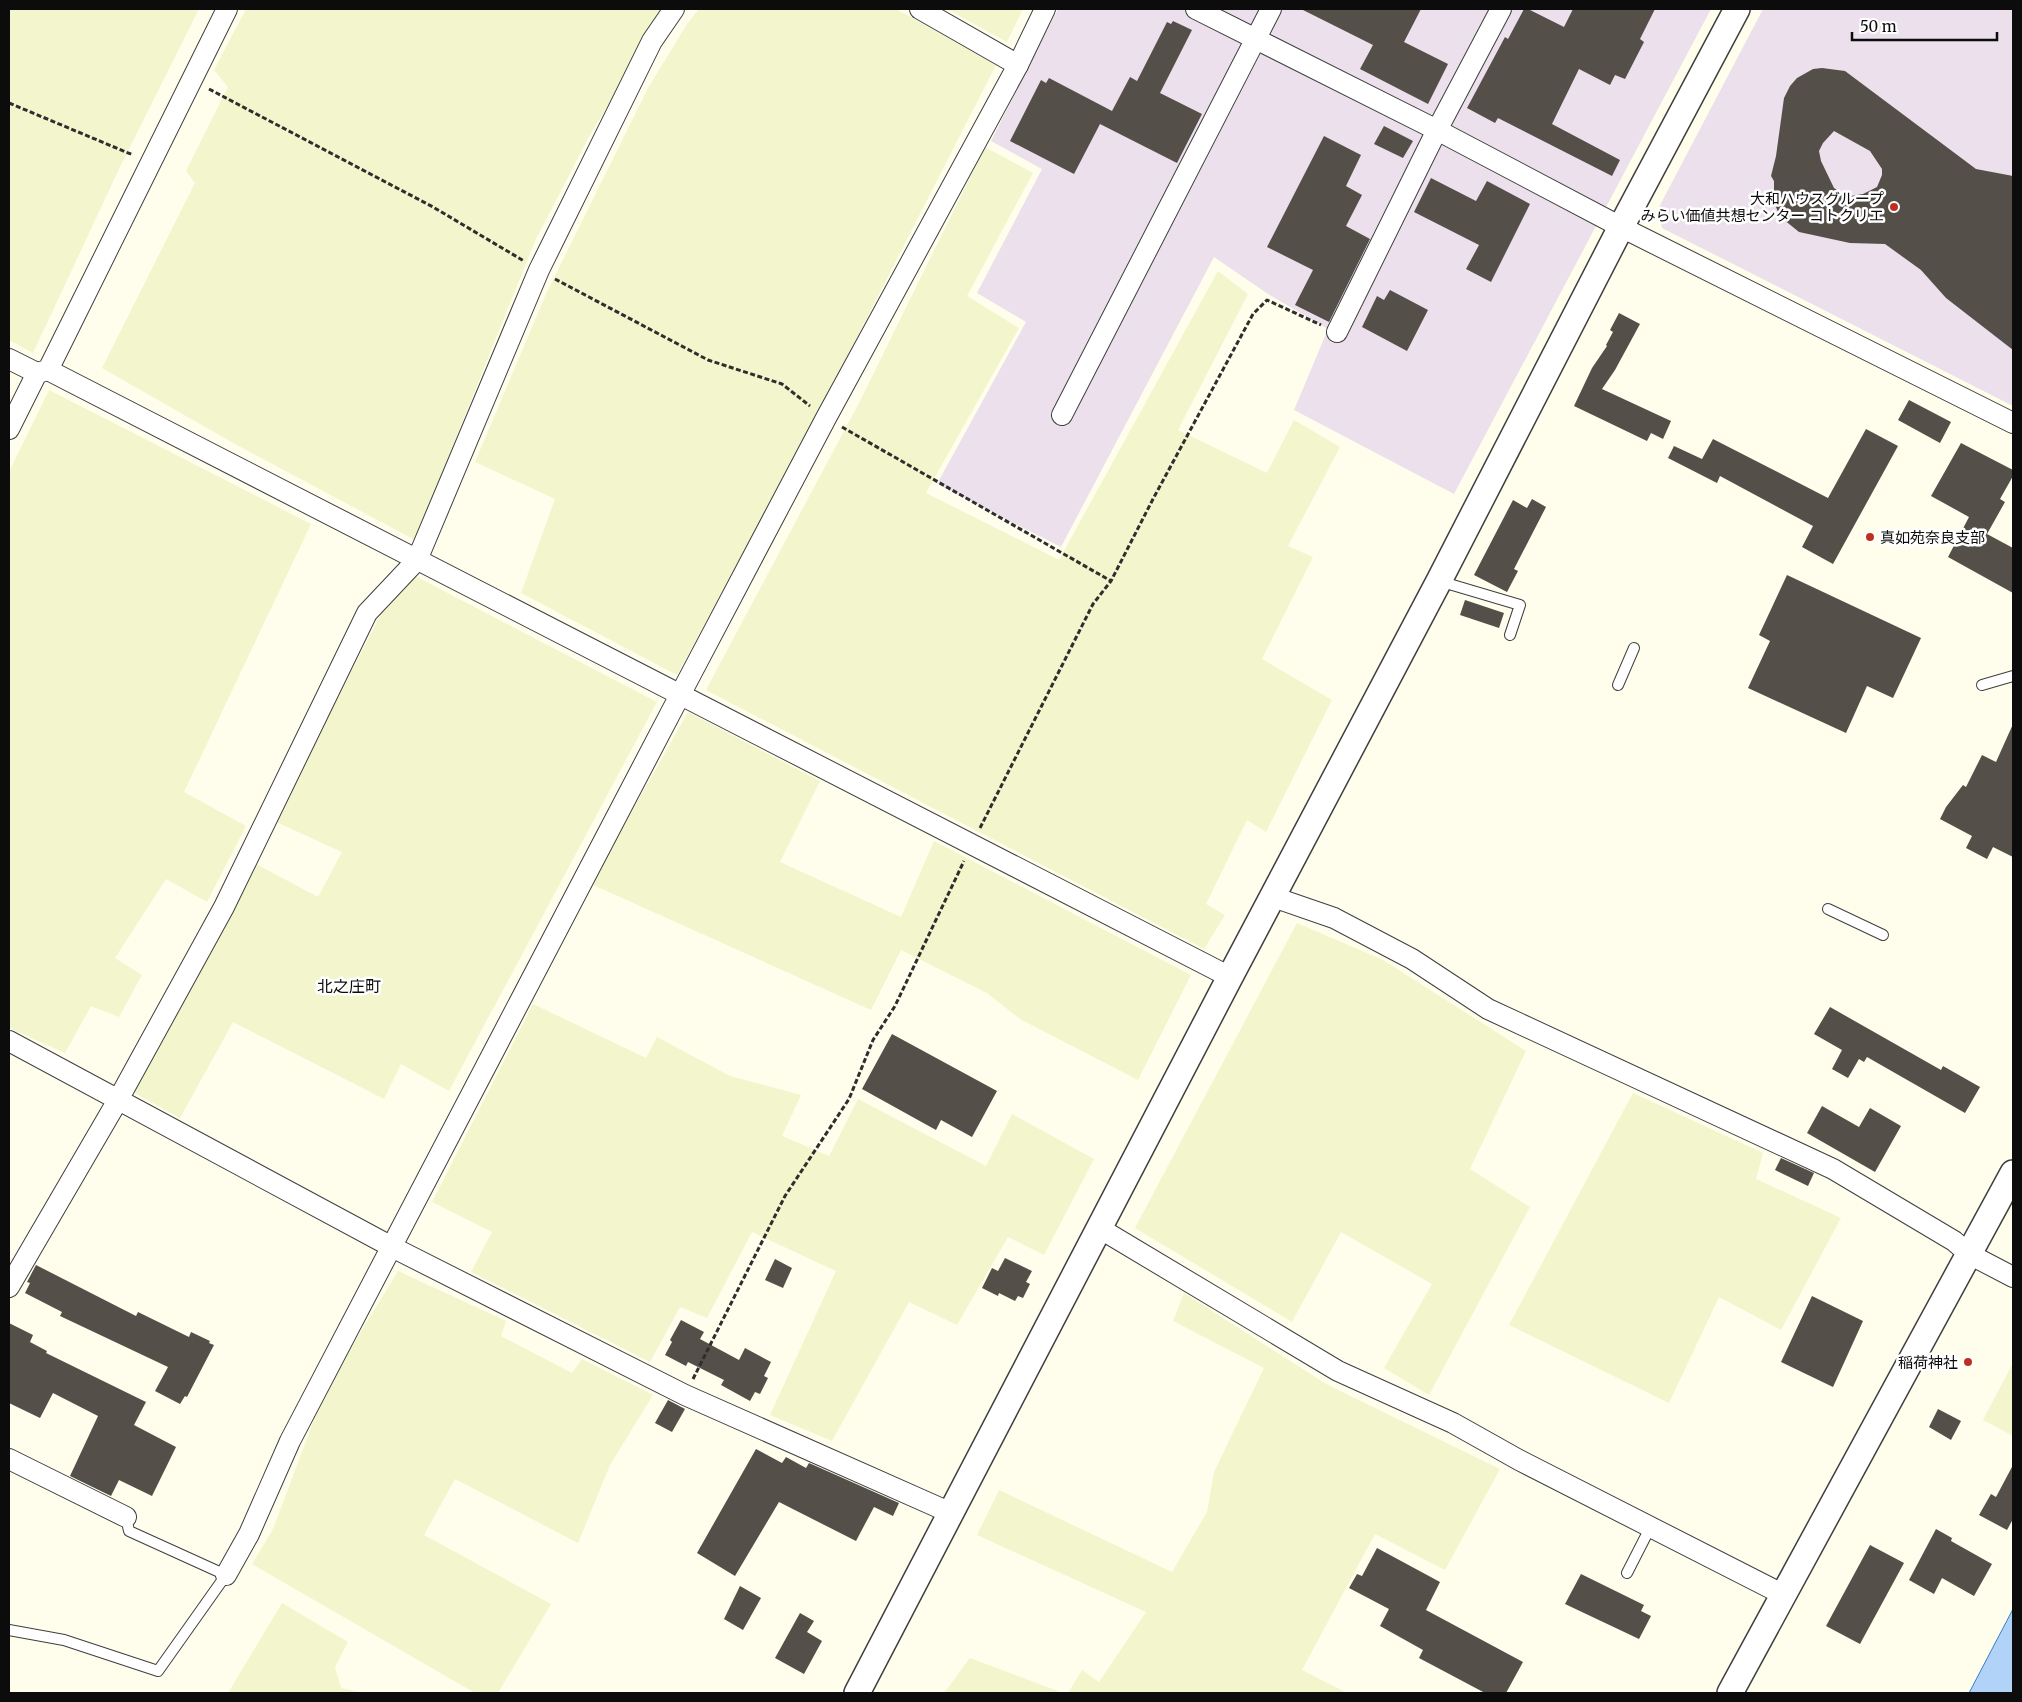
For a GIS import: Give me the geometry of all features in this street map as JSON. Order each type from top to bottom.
[{"type":"street","points":[[9,429],[43,372],[228,9]]},
{"type":"street","points":[[9,1287],[118,1100],[224,907],[367,614],[417,560],[539,270],[652,41],[674,9]]},
{"type":"street","points":[[920,9],[1018,65]]},
{"type":"street","points":[[226,1575],[249,1534],[290,1441],[680,695],[826,418],[1018,65],[1045,9]]},
{"type":"street","points":[[1196,9],[2013,423]]},
{"type":"street","points":[[1062,415],[1270,9]]},
{"type":"street","points":[[1337,332],[1437,130],[1501,9]]},
{"type":"street","points":[[857,1693],[1230,977],[1439,581],[1621,226],[1737,9]]},
{"type":"street","points":[[9,359],[43,372],[417,560],[1230,977]]},
{"type":"street","points":[[1273,897],[1334,918],[1412,959],[1488,1009],[1833,1169],[1954,1241],[1969,1254],[2013,1277]]},
{"type":"street","points":[[9,1041],[392,1247],[685,1395],[951,1513]]},
{"type":"street","points":[[1730,1693],[2013,1173]]},
{"type":"street","points":[[1099,1228],[1338,1371],[1452,1423],[1519,1460],[1784,1595]]},
{"type":"street","points":[[9,1459],[126,1517]]},
{"type":"lane","points":[[1439,581],[1520,605],[1510,635]]},
{"type":"lane","points":[[1618,685],[1634,648]]},
{"type":"lane","points":[[1982,685],[2013,676]]},
{"type":"lane","points":[[1828,909],[1883,935]]},
{"type":"lane","points":[[9,1630],[64,1640],[158,1672],[226,1575],[129,1532],[126,1517]]},
{"type":"lane","points":[[1627,1573],[1650,1526]]},
{"type":"path","points":[[192,80],[433,207],[539,270],[708,360],[782,384],[826,418],[1111,580]]},
{"type":"path","points":[[9,103],[151,162]]},
{"type":"path","points":[[685,1395],[785,1196],[848,1099],[873,1040],[895,1006],[972,844],[1093,604],[1111,580],[1152,498],[1253,314],[1267,300],[1337,332]]},
{"type":"shaded area","points":[[1058,9],[1711,9],[1454,494],[1294,410],[1328,329],[1268,294],[1214,257],[1061,547],[937,484],[1026,322],[977,293],[1042,169],[991,141]]},
{"type":"shaded area","points":[[1763,9],[2013,9],[2013,406],[1662,228],[1658,209]]},
{"type":"green space","points":[[9,9],[199,9],[119,169],[33,353],[9,340]]},
{"type":"green space","points":[[246,9],[667,9],[591,133],[535,241],[415,540],[235,444],[102,368],[195,183],[186,171],[228,87],[214,70]]},
{"type":"green space","points":[[699,9],[896,9],[996,65],[825,400],[677,675],[521,593],[555,499],[475,462],[546,294],[648,88],[687,24]]},
{"type":"green space","points":[[947,9],[1023,9],[1007,42]]},
{"type":"green space","points":[[985,147],[1033,173],[967,296],[1019,328],[926,493],[1059,560],[1218,271],[1248,294],[1178,430],[1267,473],[1294,420],[1340,447],[1288,546],[1313,557],[1262,659],[1332,700],[1266,832],[1247,820],[1206,904],[1225,915],[1204,949],[706,690],[859,403]]},
{"type":"green space","points":[[49,390],[311,524],[184,792],[246,826],[207,902],[166,879],[115,958],[142,975],[119,1017],[91,1006],[65,1053],[9,1028],[9,472]]},
{"type":"green space","points":[[415,576],[657,702],[449,1091],[401,1064],[384,1099],[233,1022],[180,1118],[131,1091],[254,863],[318,897],[342,852],[274,821],[391,595]]},
{"type":"green space","points":[[688,712],[820,781],[780,862],[901,917],[934,841],[1191,975],[1138,1080],[1020,1019],[987,993],[901,950],[871,1010],[591,884]]},
{"type":"green space","points":[[1297,923],[1383,960],[1526,1051],[1470,1169],[1530,1207],[1429,1395],[1384,1368],[1432,1284],[1341,1232],[1292,1322],[1135,1228]]},
{"type":"green space","points":[[533,1004],[646,1058],[657,1037],[730,1076],[801,1095],[782,1136],[829,1156],[858,1099],[986,1166],[1012,1114],[1094,1159],[1044,1255],[1008,1237],[957,1325],[909,1302],[832,1441],[770,1415],[836,1271],[752,1232],[707,1318],[680,1307],[650,1362],[471,1272],[492,1232],[432,1202]]},
{"type":"green space","points":[[1633,1093],[1763,1153],[1756,1179],[1841,1218],[1781,1330],[1719,1297],[1669,1403],[1509,1325]]},
{"type":"green space","points":[[398,1271],[506,1321],[501,1336],[572,1373],[582,1359],[653,1395],[610,1465],[578,1543],[455,1479],[424,1535],[551,1604],[498,1693],[475,1693],[252,1564],[273,1529],[320,1404],[348,1353]]},
{"type":"green space","points":[[1184,1293],[1326,1384],[1500,1469],[1445,1570],[1375,1534],[1302,1670],[1347,1693],[1068,1693],[1082,1670],[1099,1682],[1146,1612],[977,1535],[999,1490],[1172,1572],[1207,1512],[1214,1472],[1264,1368],[1173,1321]]},
{"type":"green space","points":[[2013,1363],[2013,1436],[1983,1420]]},
{"type":"green space","points":[[282,1603],[348,1642],[335,1667],[341,1688],[363,1693],[228,1693]]},
{"type":"green space","points":[[970,1658],[1063,1693],[944,1693]]},
{"type":"water","points":[[2013,1609],[2013,1693],[1969,1693]]},
{"type":"building","points":[[1301,9],[1421,9],[1404,42],[1448,64],[1428,104],[1360,69],[1373,45]]},
{"type":"building","points":[[1524,9],[1528,9],[1564,27],[1573,9],[1655,9],[1640,39],[1644,42],[1625,79],[1615,75],[1610,85],[1579,69],[1552,124],[1620,160],[1612,176],[1498,118],[1495,123],[1467,108],[1505,37],[1508,39]]},
{"type":"building","points":[[1173,21],[1192,30],[1160,93],[1202,114],[1177,163],[1100,124],[1074,174],[1010,141],[1041,80],[1046,83],[1049,78],[1112,111],[1130,77],[1137,81],[1167,22],[1171,24]]},
{"type":"building","name":"大和ハウスグループ みらい価値共想センター コトクリエ","points":[[1822,68],[1845,71],[1976,169],[2013,176],[2013,350],[1946,298],[1921,270],[1885,244],[1850,243],[1799,232],[1783,219],[1778,212],[1774,202],[1774,181],[1771,176],[1776,156],[1784,98],[1790,86],[1797,78],[1813,69]],"holes":[[[1834,131],[1870,151],[1882,169],[1882,175],[1877,187],[1863,194],[1851,196],[1845,195],[1834,188],[1821,161],[1819,151],[1823,143]]]},
{"type":"building","points":[[1384,126],[1413,141],[1403,158],[1374,144]]},
{"type":"building","points":[[1324,136],[1361,155],[1346,186],[1362,195],[1346,226],[1370,239],[1329,322],[1295,305],[1313,270],[1267,247]]},
{"type":"building","points":[[1431,178],[1476,201],[1487,181],[1530,204],[1491,282],[1466,269],[1479,245],[1414,212]]},
{"type":"building","points":[[1390,290],[1428,310],[1407,351],[1362,327],[1377,296],[1384,300]]},
{"type":"building","points":[[1619,313],[1640,324],[1615,370],[1602,389],[1671,421],[1663,439],[1651,433],[1647,441],[1574,406],[1592,368],[1607,346],[1613,332],[1610,330]]},
{"type":"building","points":[[1909,400],[1951,422],[1940,443],[1898,420]]},
{"type":"building","points":[[1866,429],[1898,446],[1833,564],[1802,547],[1813,526],[1720,476],[1717,483],[1668,458],[1674,446],[1702,459],[1713,439],[1828,498]]},
{"type":"building","points":[[1961,443],[2013,470],[2013,476],[2000,499],[2005,502],[1987,534],[2013,548],[2013,593],[1948,557],[1969,517],[1931,496]]},
{"type":"building","points":[[1532,499],[1546,507],[1514,569],[1518,571],[1507,592],[1474,575],[1513,500],[1527,508]]},
{"type":"building","points":[[1787,575],[1921,638],[1893,698],[1867,686],[1846,733],[1748,688],[1770,641],[1759,635]]},
{"type":"building","points":[[1465,600],[1504,613],[1499,628],[1460,615]]},
{"type":"building","points":[[2013,724],[2013,857],[1993,847],[1987,859],[1966,848],[1972,836],[1940,819],[1946,807],[1963,785],[1966,787],[1982,755],[1996,762]]},
{"type":"building","points":[[1830,1007],[1941,1070],[1943,1066],[1980,1087],[1965,1113],[1867,1057],[1864,1062],[1859,1059],[1848,1078],[1832,1069],[1842,1050],[1814,1034]]},
{"type":"building","points":[[892,1034],[997,1091],[972,1137],[941,1120],[936,1130],[862,1089]]},
{"type":"building","points":[[1822,1106],[1859,1127],[1870,1108],[1901,1126],[1875,1172],[1807,1133]]},
{"type":"building","points":[[1781,1158],[1814,1173],[1808,1186],[1775,1170]]},
{"type":"building","points":[[1005,1258],[1032,1271],[1026,1282],[1030,1284],[1023,1298],[1018,1296],[1015,1301],[999,1293],[998,1296],[982,1288],[992,1268],[998,1271]]},
{"type":"building","points":[[775,1259],[792,1268],[783,1288],[765,1280]]},
{"type":"building","points":[[36,1265],[136,1316],[138,1312],[189,1337],[191,1332],[210,1341],[209,1343],[214,1345],[187,1397],[185,1396],[180,1404],[155,1391],[168,1367],[60,1316],[62,1312],[25,1293],[30,1283],[27,1282]]},
{"type":"building","points":[[1812,1296],[1863,1321],[1833,1387],[1781,1362]]},
{"type":"building","points":[[681,1320],[704,1332],[700,1339],[739,1360],[745,1348],[771,1362],[764,1376],[768,1378],[760,1394],[755,1392],[750,1401],[721,1385],[724,1380],[688,1362],[686,1366],[665,1355],[672,1342],[670,1340]]},
{"type":"building","points":[[9,1323],[33,1335],[30,1342],[47,1351],[46,1353],[146,1402],[134,1425],[176,1447],[152,1496],[119,1480],[111,1496],[70,1476],[98,1416],[53,1393],[40,1418],[9,1403]]},
{"type":"building","points":[[668,1400],[685,1409],[672,1432],[655,1423]]},
{"type":"building","points":[[1938,1409],[1961,1421],[1951,1440],[1929,1427]]},
{"type":"building","points":[[756,1449],[782,1463],[786,1457],[806,1468],[809,1463],[899,1503],[893,1516],[874,1507],[856,1541],[779,1502],[735,1576],[697,1553]]},
{"type":"building","points":[[2013,1465],[2013,1519],[2007,1530],[1979,1515],[1991,1494],[1996,1497]]},
{"type":"building","points":[[1936,1529],[1952,1538],[1951,1541],[1992,1564],[1974,1596],[1942,1578],[1934,1594],[1909,1580]]},
{"type":"building","points":[[1870,1545],[1904,1563],[1860,1644],[1826,1626]]},
{"type":"building","points":[[1377,1548],[1440,1582],[1426,1610],[1523,1662],[1506,1693],[1485,1693],[1419,1658],[1423,1650],[1380,1626],[1389,1609],[1349,1588],[1357,1574],[1362,1576]]},
{"type":"building","points":[[1581,1574],[1644,1605],[1641,1611],[1651,1616],[1639,1639],[1565,1604]]},
{"type":"building","points":[[740,1586],[761,1598],[743,1630],[724,1619]]},
{"type":"building","points":[[800,1613],[814,1621],[807,1632],[822,1641],[804,1674],[775,1658]]},
{"type":"place","name":"大和ハウスグループ みらい価値共想センター コトクリエ","points":[[1894,207]]},
{"type":"place","name":"真如苑奈良支部","points":[[1870,537]]},
{"type":"place","name":"稲荷神社","points":[[1968,1362]]},
{"type":"district","name":"北之庄町","points":[[349,986]]}]
